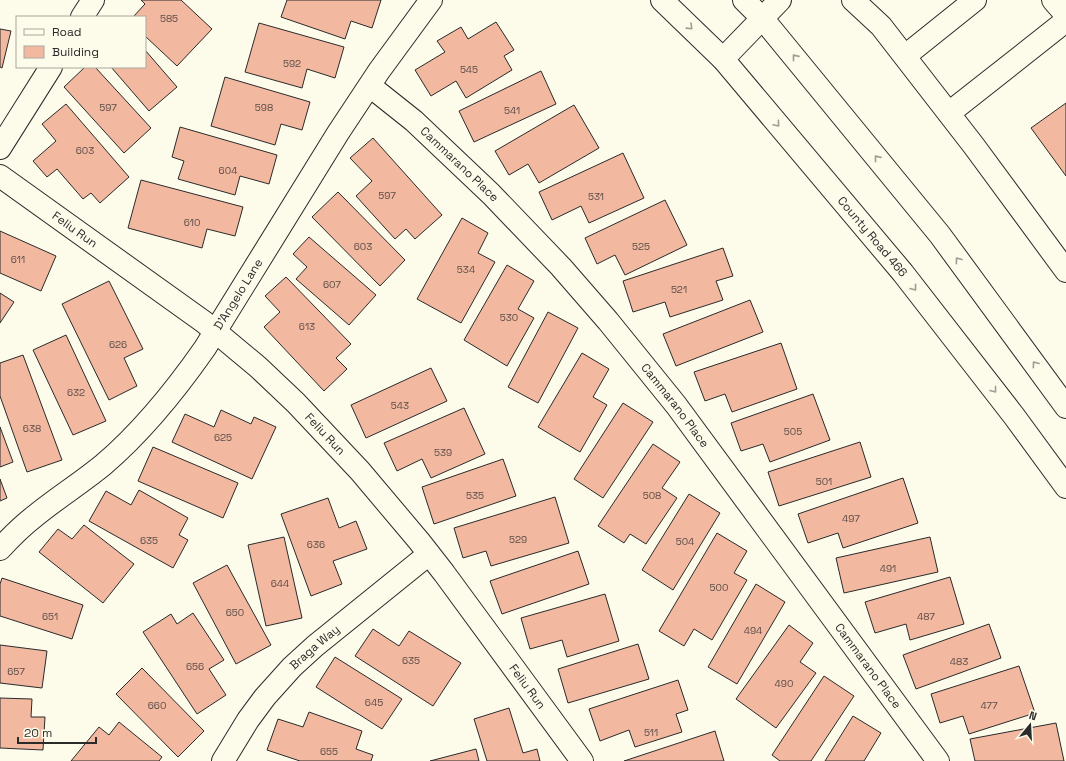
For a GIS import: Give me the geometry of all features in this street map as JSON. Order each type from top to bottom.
[{"type":"street","points":[[83,16],[93,0]]},
{"type":"street","name":"D'Angelo Lane","points":[[0,549],[34,517],[104,464],[144,426],[182,380],[197,360],[338,133],[431,0]]},
{"type":"street","name":"County Road 466","points":[[662,0],[722,59],[903,273],[1014,416],[1066,487]]},
{"type":"street","points":[[744,0],[763,19],[940,235],[1059,387],[1066,407]]},
{"type":"street","points":[[722,59],[780,0]]},
{"type":"street","points":[[853,0],[881,26],[905,56],[1066,271]]},
{"type":"street","points":[[905,56],[975,0]]},
{"type":"street","points":[[1053,0],[1066,15]]},
{"type":"street","points":[[949,113],[1062,24],[1066,23]]},
{"type":"street","points":[[0,148],[50,68]]},
{"type":"street","name":"Cammarano Place","points":[[370,86],[414,121],[491,194],[561,267],[608,321],[676,405],[938,761]]},
{"type":"street","name":"Feliu Run","points":[[0,176],[166,294],[215,331],[258,367],[310,418],[360,471],[429,554],[582,761]]},
{"type":"street","name":"Braga Way","points":[[223,761],[243,727],[276,684],[320,641],[429,554]]},
{"type":"building","points":[[141,0],[181,0],[212,29],[177,66],[146,37],[146,16],[134,16],[145,4]]},
{"type":"building","points":[[287,0],[381,0],[372,28],[351,21],[345,39],[281,17]]},
{"type":"building","points":[[496,22],[514,50],[504,56],[512,70],[466,98],[456,81],[431,96],[415,70],[445,52],[437,41],[461,27],[468,39]]},
{"type":"building","points":[[259,23],[344,47],[335,78],[307,69],[302,88],[245,72]]},
{"type":"building","points":[[0,29],[11,31],[2,68],[0,67]]},
{"type":"building","points":[[146,51],[177,87],[149,111],[112,68],[146,68]]},
{"type":"building","points":[[84,68],[96,68],[151,128],[124,153],[64,87]]},
{"type":"building","points":[[541,71],[556,104],[474,142],[459,111]]},
{"type":"building","points":[[225,77],[310,102],[302,130],[281,124],[275,145],[211,126]]},
{"type":"building","points":[[1066,103],[1066,176],[1031,128]]},
{"type":"building","points":[[66,104],[129,177],[100,203],[91,193],[83,199],[57,169],[47,177],[33,161],[56,141],[42,124]]},
{"type":"building","points":[[574,105],[599,148],[539,183],[528,164],[509,175],[495,151]]},
{"type":"building","points":[[180,127],[277,155],[269,184],[240,176],[235,195],[178,179],[184,161],[172,157]]},
{"type":"building","points":[[373,138],[442,215],[415,239],[406,229],[395,239],[356,196],[372,181],[350,158]]},
{"type":"building","points":[[623,153],[644,198],[589,223],[581,206],[552,220],[539,192]]},
{"type":"building","points":[[141,180],[243,207],[235,236],[207,229],[202,248],[128,228]]},
{"type":"building","points":[[338,192],[405,260],[380,286],[312,217]]},
{"type":"building","points":[[665,200],[687,245],[625,275],[615,255],[597,264],[585,238]]},
{"type":"building","points":[[462,218],[488,233],[478,253],[495,262],[461,323],[417,299]]},
{"type":"building","points":[[0,231],[56,256],[41,291],[0,273]]},
{"type":"building","points":[[309,237],[376,295],[349,325],[296,279],[307,267],[293,254]]},
{"type":"building","points":[[723,248],[733,276],[716,281],[723,300],[670,317],[665,302],[633,312],[623,281]]},
{"type":"building","points":[[507,265],[534,281],[518,309],[534,318],[507,366],[464,340]]},
{"type":"building","points":[[286,277],[351,344],[336,358],[347,369],[324,391],[264,327],[280,312],[265,296]]},
{"type":"building","points":[[109,281],[143,349],[124,358],[137,386],[109,400],[62,304]]},
{"type":"building","points":[[0,293],[14,302],[0,323]]},
{"type":"building","points":[[750,300],[763,332],[676,366],[663,334]]},
{"type":"building","points":[[548,312],[578,328],[538,403],[508,387]]},
{"type":"building","points":[[66,335],[106,421],[73,435],[33,350]]},
{"type":"building","points":[[781,343],[797,389],[732,412],[725,394],[705,401],[694,372]]},
{"type":"building","points":[[582,353],[609,369],[593,397],[607,405],[580,452],[538,427]]},
{"type":"building","points":[[23,355],[62,460],[27,472],[0,396],[0,363]]},
{"type":"building","points":[[431,368],[447,401],[366,438],[351,405]]},
{"type":"building","points":[[813,394],[830,440],[770,462],[763,444],[741,451],[731,423]]},
{"type":"building","points":[[623,403],[653,422],[603,498],[574,479]]},
{"type":"building","points":[[464,408],[485,454],[431,478],[422,459],[397,471],[384,443]]},
{"type":"building","points":[[221,410],[251,424],[254,417],[276,427],[252,479],[172,442],[185,414],[214,427]]},
{"type":"building","points":[[0,427],[13,462],[0,467]]},
{"type":"building","points":[[860,442],[871,477],[779,506],[768,472]]},
{"type":"building","points":[[653,444],[680,462],[662,488],[677,498],[646,544],[630,534],[624,543],[598,526]]},
{"type":"building","points":[[153,447],[238,483],[223,518],[138,481]]},
{"type":"building","points":[[503,459],[516,496],[434,524],[422,487]]},
{"type":"building","points":[[903,478],[918,523],[843,548],[838,533],[808,543],[798,514]]},
{"type":"building","points":[[0,479],[7,498],[0,501]]},
{"type":"building","points":[[139,490],[188,518],[179,535],[188,540],[173,568],[89,521],[106,491],[131,505]]},
{"type":"building","points":[[689,494],[720,513],[673,590],[642,570]]},
{"type":"building","points":[[555,497],[569,543],[491,566],[486,551],[463,558],[454,528]]},
{"type":"building","points":[[328,498],[339,528],[356,521],[367,549],[333,561],[342,584],[311,596],[281,514]]},
{"type":"building","points":[[84,525],[134,564],[103,603],[39,552],[58,529],[72,539]]},
{"type":"building","points":[[717,533],[747,551],[734,573],[747,580],[712,640],[694,629],[684,646],[659,631]]},
{"type":"building","points":[[284,537],[302,618],[266,626],[248,545]]},
{"type":"building","points":[[930,537],[938,572],[844,593],[836,558]]},
{"type":"building","points":[[578,551],[589,584],[502,614],[490,581]]},
{"type":"building","points":[[227,565],[271,645],[236,664],[193,583]]},
{"type":"building","points":[[950,577],[964,624],[910,640],[906,624],[875,633],[865,602]]},
{"type":"building","points":[[2,578],[83,605],[72,639],[0,616],[0,584]]},
{"type":"building","points":[[756,584],[785,602],[737,684],[708,667]]},
{"type":"building","points":[[605,594],[619,641],[567,657],[562,640],[530,649],[521,618]]},
{"type":"building","points":[[193,613],[224,660],[209,669],[226,695],[197,714],[143,632],[171,614],[177,624]]},
{"type":"building","points":[[989,624],[1001,658],[916,689],[903,655]]},
{"type":"building","points":[[789,625],[813,643],[800,662],[816,673],[776,728],[736,699]]},
{"type":"building","points":[[373,629],[399,646],[409,631],[461,663],[433,706],[355,656]]},
{"type":"building","points":[[638,644],[649,679],[568,703],[558,669]]},
{"type":"building","points":[[0,645],[47,651],[42,688],[0,683]]},
{"type":"building","points":[[335,657],[402,699],[382,729],[316,687]]},
{"type":"building","points":[[1019,666],[1035,713],[969,734],[963,716],[940,723],[931,694]]},
{"type":"building","points":[[142,668],[204,731],[178,757],[116,694]]},
{"type":"building","points":[[824,676],[854,696],[811,761],[780,761],[772,755]]},
{"type":"building","points":[[678,680],[688,710],[676,714],[682,732],[635,747],[629,730],[600,741],[589,709]]},
{"type":"building","points":[[0,698],[32,699],[31,717],[45,717],[43,750],[0,748]]},
{"type":"building","points":[[509,708],[523,753],[537,749],[540,761],[487,761],[474,719]]},
{"type":"building","points":[[309,712],[362,731],[356,749],[373,755],[371,761],[300,761],[267,750],[278,719],[303,727]]},
{"type":"building","points":[[853,716],[881,733],[864,761],[825,761]]},
{"type":"building","points":[[119,722],[162,757],[159,761],[71,761],[99,727],[109,735]]},
{"type":"building","points":[[1056,723],[1064,761],[975,761],[970,739]]},
{"type":"building","points":[[715,731],[724,761],[624,761]]},
{"type":"building","points":[[476,749],[479,761],[430,761]]}]
